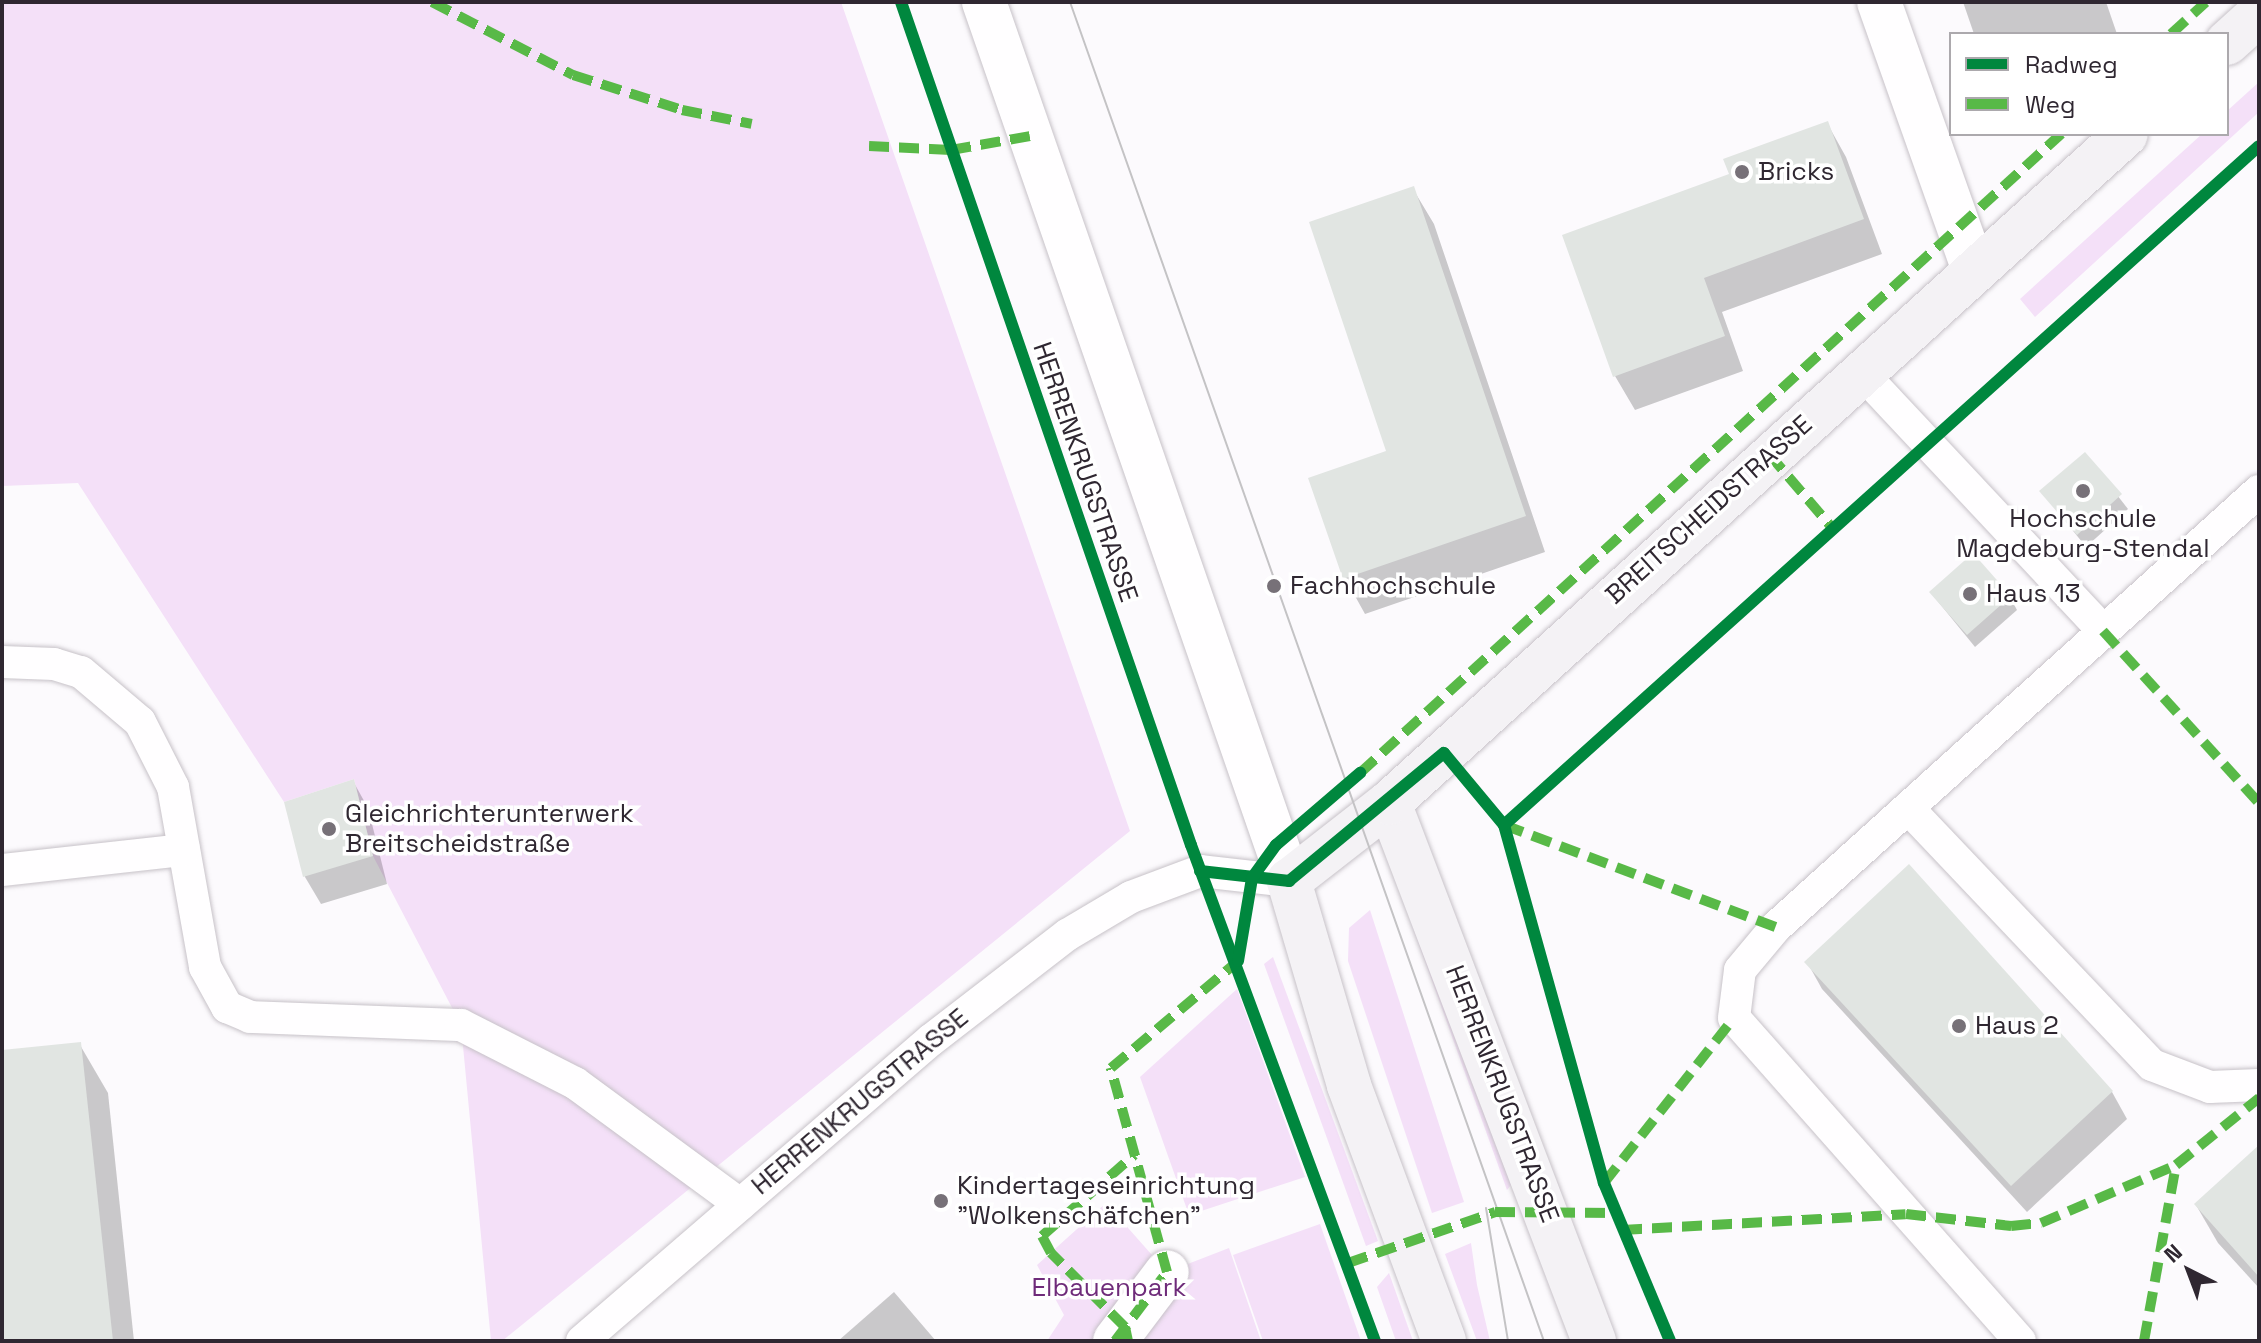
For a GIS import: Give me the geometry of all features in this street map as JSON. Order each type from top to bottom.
[{"type":"street","points":[[984,2],[1289,881],[1349,1085],[1444,1341]]},
{"type":"street","points":[[1879,2],[1974,271]]},
{"type":"street","points":[[2229,41],[2259,14]]},
{"type":"street","name":"BREITSCHEIDSTRASSE","points":[[1289,881],[1389,803],[2124,136]]},
{"type":"street","name":"HERRENKRUGSTRASSE","points":[[1389,803],[1594,1341]]},
{"type":"street","points":[[1115,1341],[1167,1272]]},
{"type":"lane","points":[[1861,372],[2103,631]]},
{"type":"lane","points":[[2020,1341],[1734,1018],[1740,970],[1776,927],[2259,491]]},
{"type":"lane","points":[[2,662],[69,668],[124,704],[165,767],[205,967],[227,1007],[250,1017],[461,1025],[575,1083],[740,1204]]},
{"type":"lane","points":[[1908,808],[2152,1065],[2210,1087],[2259,1085]]},
{"type":"lane","points":[[2,870],[184,850]]},
{"type":"lane","name":"HERRENKRUGSTRASSE","points":[[582,1341],[953,1022],[1098,915],[1200,871],[1289,881]]},
{"type":"green space","points":[[2,2],[841,2],[1130,831],[502,1341],[491,1341],[461,1025],[373,856],[354,779],[284,802],[78,483],[2,486]]},
{"type":"green space","points":[[2259,82],[2259,112],[2035,317],[2020,299],[2200,136],[2229,136],[2229,109]]},
{"type":"green space","points":[[1370,910],[1464,1202],[1432,1213],[1348,961],[1349,928]]},
{"type":"green space","points":[[1407,911],[1514,1181],[1507,1190]]},
{"type":"green space","points":[[1273,957],[1378,1241],[1366,1246],[1264,964]]},
{"type":"green space","points":[[1237,989],[1305,1177],[1189,1215],[1140,1077]]},
{"type":"green space","name":"Elbauenpark","points":[[1106,1203],[1167,1272],[1229,1248],[1261,1341],[1047,1341],[1064,1315],[1037,1265]]},
{"type":"green space","points":[[1320,1224],[1361,1341],[1263,1341],[1233,1255]]},
{"type":"green space","points":[[1471,1243],[1490,1341],[1477,1341],[1445,1254]]},
{"type":"green space","points":[[1389,1273],[1413,1341],[1396,1341],[1377,1287]]},
{"type":"building","points":[[1828,121],[1864,219],[1704,278],[1725,336],[1613,377],[1562,235],[1729,174],[1723,159]]},
{"type":"building","points":[[1414,186],[1526,516],[1343,579],[1308,478],[1386,451],[1309,222]]},
{"type":"building","points":[[2085,452],[2122,494],[2077,535],[2039,491]]},
{"type":"building","name":"Haus 13","points":[[1973,553],[2011,596],[1967,635],[1929,592]]},
{"type":"building","name":"Gleichrichterunterwerk Breitscheidstraße","points":[[354,779],[373,856],[303,877],[284,802]]},
{"type":"building","name":"Haus 2","points":[[1909,864],[2113,1091],[2011,1186],[1804,962]]},
{"type":"building","points":[[81,1042],[113,1341],[2,1341],[2,1050]]},
{"type":"building","points":[[2259,1145],[2259,1277],[2194,1204]]},
{"type":"tram line","points":[[1070,2],[1544,1341]]},
{"type":"tram line","points":[[1486,1208],[1508,1341]]},
{"type":"marked path","points":[[432,2],[573,75],[682,110],[752,124]]},
{"type":"marked path","points":[[2173,32],[2206,2]]},
{"type":"marked path","points":[[869,146],[951,150],[1030,136]]},
{"type":"marked path","points":[[1360,773],[2059,136]]},
{"type":"marked path","points":[[1769,454],[1834,530]]},
{"type":"marked path","points":[[2103,631],[2259,803]]},
{"type":"marked path","points":[[1504,825],[1776,927]]},
{"type":"marked path","points":[[1115,1341],[1167,1272],[1111,1068],[1238,961]]},
{"type":"marked path","points":[[1604,1183],[1734,1018]]},
{"type":"marked path","points":[[1622,1230],[1906,1214],[2011,1226],[2041,1223],[2176,1165],[2259,1098]]},
{"type":"marked path","points":[[1128,1341],[1125,1327],[1051,1253],[1042,1236],[1134,1155]]},
{"type":"marked path","points":[[2144,1341],[2176,1165]]},
{"type":"marked path","points":[[1348,1263],[1495,1212],[1617,1213]]},
{"type":"cycle path","points":[[901,2],[1191,845],[1375,1341]]},
{"type":"cycle path","points":[[1504,825],[2259,146]]},
{"type":"cycle path","points":[[1444,753],[1504,825],[1604,1183],[1670,1341]]},
{"type":"cycle path","points":[[1200,871],[1289,881],[1444,753]]},
{"type":"cycle path","points":[[1238,961],[1252,878],[1276,845],[1360,773]]},
{"type":"place","name":"Bricks","points":[[1742,172]]},
{"type":"place","name":"Hochschule Magdeburg-Stendal","points":[[2083,491]]},
{"type":"place","name":"Fachhochschule","points":[[1274,586]]},
{"type":"place","name":"Haus 13","points":[[1970,594]]},
{"type":"place","name":"Gleichrichterunterwerk Breitscheidstraße","points":[[329,829]]},
{"type":"place","name":"Haus 2","points":[[1959,1026]]},
{"type":"place","name":"Kindertageseinrichtung \"Wolkenschäfchen\"","points":[[941,1201]]}]
